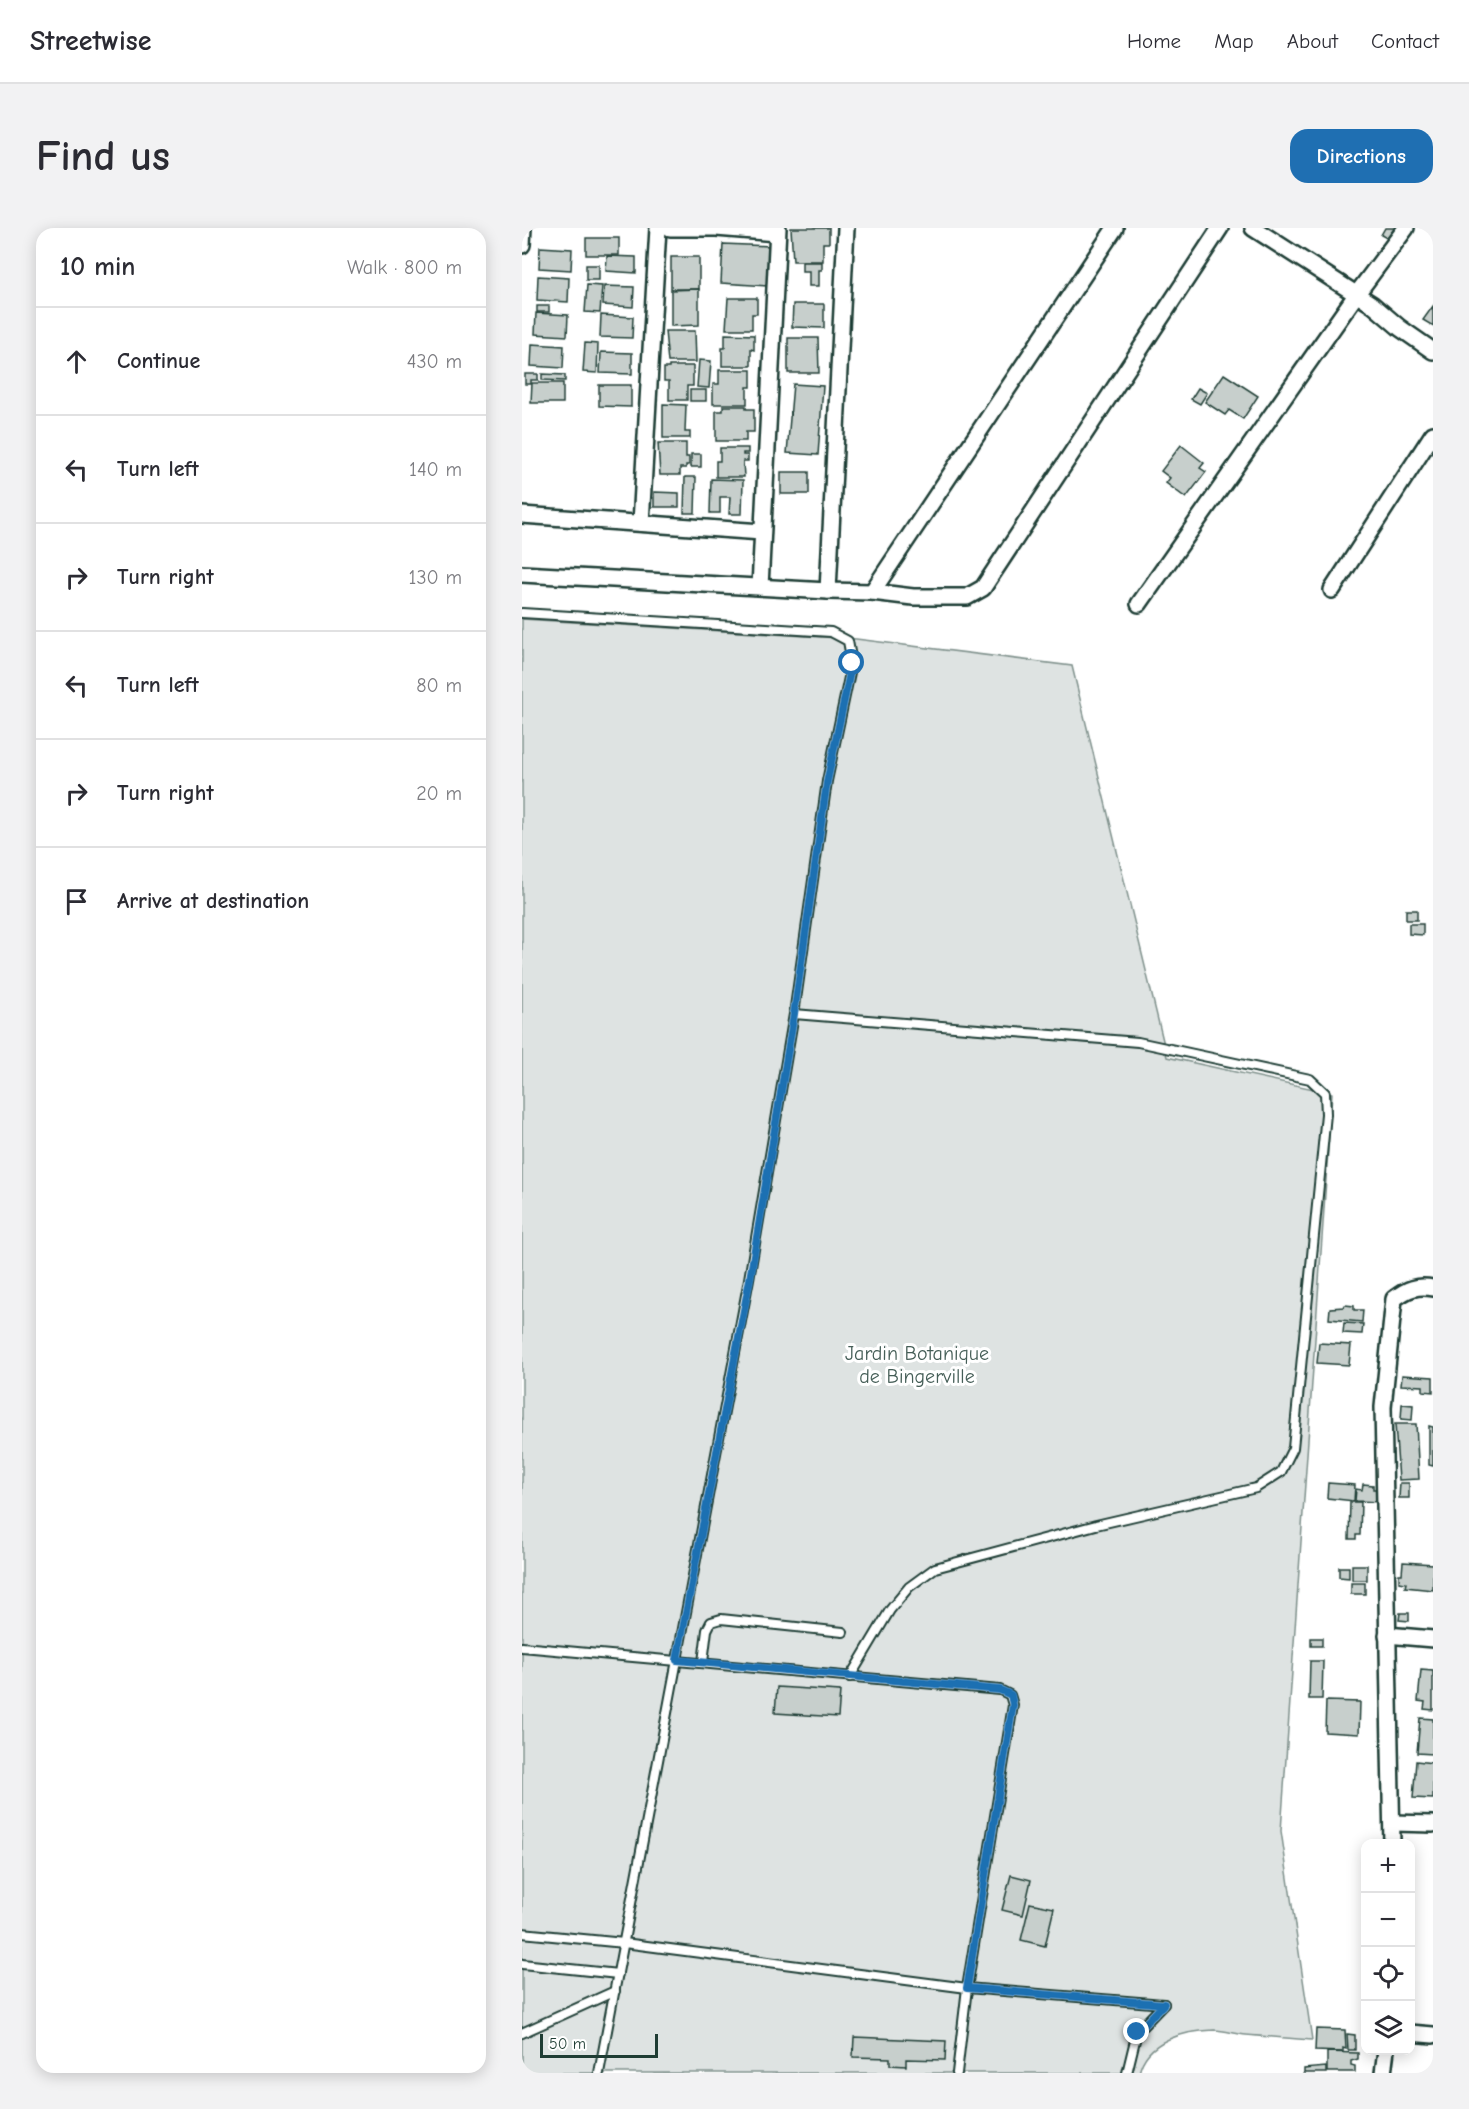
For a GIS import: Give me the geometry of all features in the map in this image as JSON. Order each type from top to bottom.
[{"type":"street","points":[[522,245],[523,228]]},
{"type":"street","points":[[641,523],[658,228]]},
{"type":"street","points":[[670,228],[777,231],[760,587]]},
{"type":"street","points":[[828,591],[846,228]]},
{"type":"street","points":[[872,592],[1115,228]]},
{"type":"street","points":[[522,574],[872,592],[913,597],[967,597],[983,588],[1220,228]]},
{"type":"street","points":[[1253,228],[1373,305],[1400,328],[1433,351]]},
{"type":"street","points":[[1139,604],[1356,295],[1406,228]]},
{"type":"street","points":[[1332,590],[1433,434]]},
{"type":"street","points":[[522,515],[762,531]]},
{"type":"street","points":[[1392,1839],[1383,1407],[1394,1299],[1405,1290],[1420,1286],[1433,1288]]},
{"type":"street","points":[[1387,1635],[1433,1639]]},
{"type":"street","points":[[1393,1823],[1433,1824]]},
{"type":"street","points":[[1415,2034],[1433,2036]]},
{"type":"street","points":[[1383,2073],[1385,2055]]},
{"type":"lane","points":[[522,613],[831,632],[848,641],[852,663],[827,782],[794,1014],[750,1279],[599,2073]]},
{"type":"lane","points":[[794,1014],[1138,1042],[1310,1079],[1325,1094],[1326,1114],[1293,1448],[1281,1472],[1256,1488],[1096,1525],[935,1568],[909,1587],[891,1610],[849,1677]]},
{"type":"lane","points":[[703,1662],[707,1630],[711,1622],[721,1619],[843,1632]]},
{"type":"lane","points":[[522,1647],[1000,1690],[1011,1695],[1013,1705],[967,1988],[957,2073]]},
{"type":"lane","points":[[522,1933],[624,1943],[967,1988],[1164,2004],[1137,2032],[1127,2073]]},
{"type":"lane","points":[[522,1964],[618,1974]]},
{"type":"lane","points":[[522,2033],[615,1991]]},
{"type":"green space","name":"Jardin Botanique de Bingerville","points":[[522,619],[856,639],[1072,666],[1167,1057],[1332,1093],[1281,1831],[1312,2040],[1246,2035],[1218,2030],[1191,2032],[1168,2039],[1158,2045],[1149,2053],[1139,2073],[522,2073]]},
{"type":"building","points":[[791,228],[829,228],[829,243],[823,243],[823,261],[793,261]]},
{"type":"building","points":[[1385,228],[1398,228],[1390,240],[1381,235]]},
{"type":"building","points":[[586,238],[619,238],[619,255],[586,255]]},
{"type":"building","points":[[723,244],[770,246],[768,286],[721,283]]},
{"type":"building","points":[[540,247],[572,249],[571,270],[539,268]]},
{"type":"building","points":[[607,256],[636,257],[636,273],[606,271]]},
{"type":"building","points":[[671,257],[699,257],[699,289],[671,289]]},
{"type":"building","points":[[802,262],[822,262],[822,270],[819,270],[819,286],[809,286],[809,271],[802,271]]},
{"type":"building","points":[[586,265],[599,265],[599,280],[586,280]]},
{"type":"building","points":[[538,276],[569,278],[568,302],[537,300]]},
{"type":"building","points":[[587,285],[602,286],[600,313],[585,312]]},
{"type":"building","points":[[604,286],[634,287],[633,307],[603,305]]},
{"type":"building","points":[[699,289],[699,325],[671,326],[671,290]]},
{"type":"building","points":[[728,298],[757,298],[757,314],[752,314],[752,329],[726,329]]},
{"type":"building","points":[[793,304],[824,304],[824,328],[792,327]]},
{"type":"building","points":[[537,306],[549,306],[549,312],[537,312]]},
{"type":"building","points":[[1433,306],[1433,326],[1423,320]]},
{"type":"building","points":[[536,313],[568,315],[567,336],[535,334]]},
{"type":"building","points":[[601,315],[633,317],[632,338],[600,337]]},
{"type":"building","points":[[665,331],[695,331],[696,362],[668,362]]},
{"type":"building","points":[[725,334],[754,335],[751,366],[722,366]]},
{"type":"building","points":[[788,338],[818,338],[819,373],[788,373]]},
{"type":"building","points":[[585,343],[598,344],[597,373],[583,372]]},
{"type":"building","points":[[532,344],[564,346],[563,368],[531,366]]},
{"type":"building","points":[[601,352],[632,353],[632,374],[600,373]]},
{"type":"building","points":[[699,360],[711,361],[709,388],[697,387]]},
{"type":"building","points":[[669,366],[693,366],[693,386],[687,386],[687,400],[669,400],[669,381],[664,381],[664,368],[669,368]]},
{"type":"building","points":[[719,370],[751,370],[751,387],[747,387],[747,404],[713,404],[713,384],[719,384]]},
{"type":"building","points":[[525,374],[538,374],[538,380],[531,380],[531,384],[525,384]]},
{"type":"building","points":[[542,374],[565,375],[565,381],[542,380]]},
{"type":"building","points":[[1224,374],[1258,396],[1243,419],[1229,410],[1225,415],[1205,402]]},
{"type":"building","points":[[532,383],[563,383],[563,403],[531,403]]},
{"type":"building","points":[[793,384],[823,386],[818,455],[787,453]]},
{"type":"building","points":[[599,385],[631,385],[631,407],[599,406]]},
{"type":"building","points":[[1198,388],[1207,393],[1200,404],[1191,399]]},
{"type":"building","points":[[690,390],[706,390],[706,401],[690,401]]},
{"type":"building","points":[[663,404],[686,405],[685,432],[690,432],[690,438],[663,438]]},
{"type":"building","points":[[723,406],[746,406],[746,409],[754,409],[754,432],[746,432],[746,441],[716,441],[716,411],[723,411]]},
{"type":"building","points":[[658,443],[686,443],[686,457],[689,457],[689,465],[686,465],[686,468],[680,468],[680,475],[660,475]]},
{"type":"building","points":[[1181,445],[1204,463],[1200,468],[1206,472],[1186,498],[1166,483],[1170,478],[1161,471]]},
{"type":"building","points":[[720,448],[748,448],[748,453],[743,453],[743,455],[748,455],[748,461],[743,461],[744,477],[716,477],[716,461],[720,461]]},
{"type":"building","points":[[691,454],[701,454],[701,467],[691,467]]},
{"type":"building","points":[[781,472],[809,472],[809,494],[781,494]]},
{"type":"building","points":[[685,477],[696,477],[695,513],[684,513]]},
{"type":"building","points":[[711,479],[743,480],[742,514],[729,514],[730,497],[720,497],[720,513],[710,513]]},
{"type":"building","points":[[654,492],[679,493],[679,507],[654,507]]},
{"type":"building","points":[[1406,910],[1417,910],[1417,920],[1406,920]]},
{"type":"building","points":[[1409,924],[1423,924],[1423,935],[1409,934]]},
{"type":"building","points":[[1354,1306],[1354,1310],[1363,1310],[1362,1322],[1329,1319],[1330,1308]]},
{"type":"building","points":[[1344,1323],[1363,1324],[1362,1334],[1343,1333]]},
{"type":"building","points":[[1319,1343],[1351,1345],[1349,1365],[1317,1363]]},
{"type":"building","points":[[1402,1375],[1433,1377],[1433,1392],[1423,1391],[1423,1386],[1401,1385]]},
{"type":"building","points":[[1402,1404],[1413,1405],[1412,1420],[1401,1419]]},
{"type":"building","points":[[1395,1424],[1416,1424],[1419,1479],[1399,1480]]},
{"type":"building","points":[[1429,1426],[1433,1427],[1433,1466],[1429,1465]]},
{"type":"building","points":[[1328,1483],[1355,1485],[1354,1501],[1327,1498]]},
{"type":"building","points":[[1400,1483],[1409,1483],[1409,1498],[1399,1498]]},
{"type":"building","points":[[1363,1484],[1373,1485],[1373,1489],[1382,1489],[1381,1502],[1355,1501],[1356,1489],[1362,1490]]},
{"type":"building","points":[[1350,1502],[1361,1502],[1360,1535],[1356,1535],[1356,1539],[1349,1539]]},
{"type":"building","points":[[1403,1562],[1433,1564],[1433,1590],[1405,1587],[1406,1583],[1399,1582]]},
{"type":"building","points":[[1352,1565],[1367,1565],[1367,1580],[1352,1580]]},
{"type":"building","points":[[1339,1567],[1349,1567],[1349,1578],[1339,1577]]},
{"type":"building","points":[[1351,1583],[1365,1583],[1365,1594],[1351,1594]]},
{"type":"building","points":[[1400,1613],[1409,1613],[1409,1621],[1399,1620]]},
{"type":"building","points":[[1311,1638],[1322,1638],[1322,1646],[1311,1646]]},
{"type":"building","points":[[1310,1661],[1323,1661],[1322,1699],[1309,1699]]},
{"type":"building","points":[[1421,1670],[1433,1671],[1433,1710],[1424,1709],[1425,1702],[1418,1701]]},
{"type":"building","points":[[777,1687],[840,1691],[838,1717],[775,1713]]},
{"type":"building","points":[[1326,1701],[1360,1702],[1359,1734],[1325,1732]]},
{"type":"building","points":[[1420,1718],[1433,1719],[1433,1754],[1417,1753]]},
{"type":"building","points":[[1416,1761],[1433,1763],[1433,1799],[1413,1798]]},
{"type":"building","points":[[1011,1875],[1031,1880],[1023,1915],[1002,1910]]},
{"type":"building","points":[[1030,1903],[1054,1908],[1045,1946],[1021,1940]]},
{"type":"building","points":[[1316,2029],[1345,2030],[1346,2049],[1343,2048],[1343,2052],[1315,2051]]},
{"type":"building","points":[[1347,2034],[1355,2035],[1355,2050],[1348,2050]]},
{"type":"building","points":[[854,2037],[946,2041],[945,2060],[906,2059],[906,2066],[890,2065],[890,2058],[853,2057]]},
{"type":"building","points":[[1327,2052],[1358,2053],[1358,2059],[1351,2061],[1351,2065],[1355,2066],[1355,2072],[1327,2072]]},
{"type":"building","points":[[1326,2067],[1326,2073],[1304,2073],[1304,2069]]},
{"type":"route","points":[[852,663],[827,782],[794,1014],[750,1279],[677,1660],[1000,1690],[1011,1695],[1013,1705],[967,1988],[1164,2004],[1137,2032]]}]
